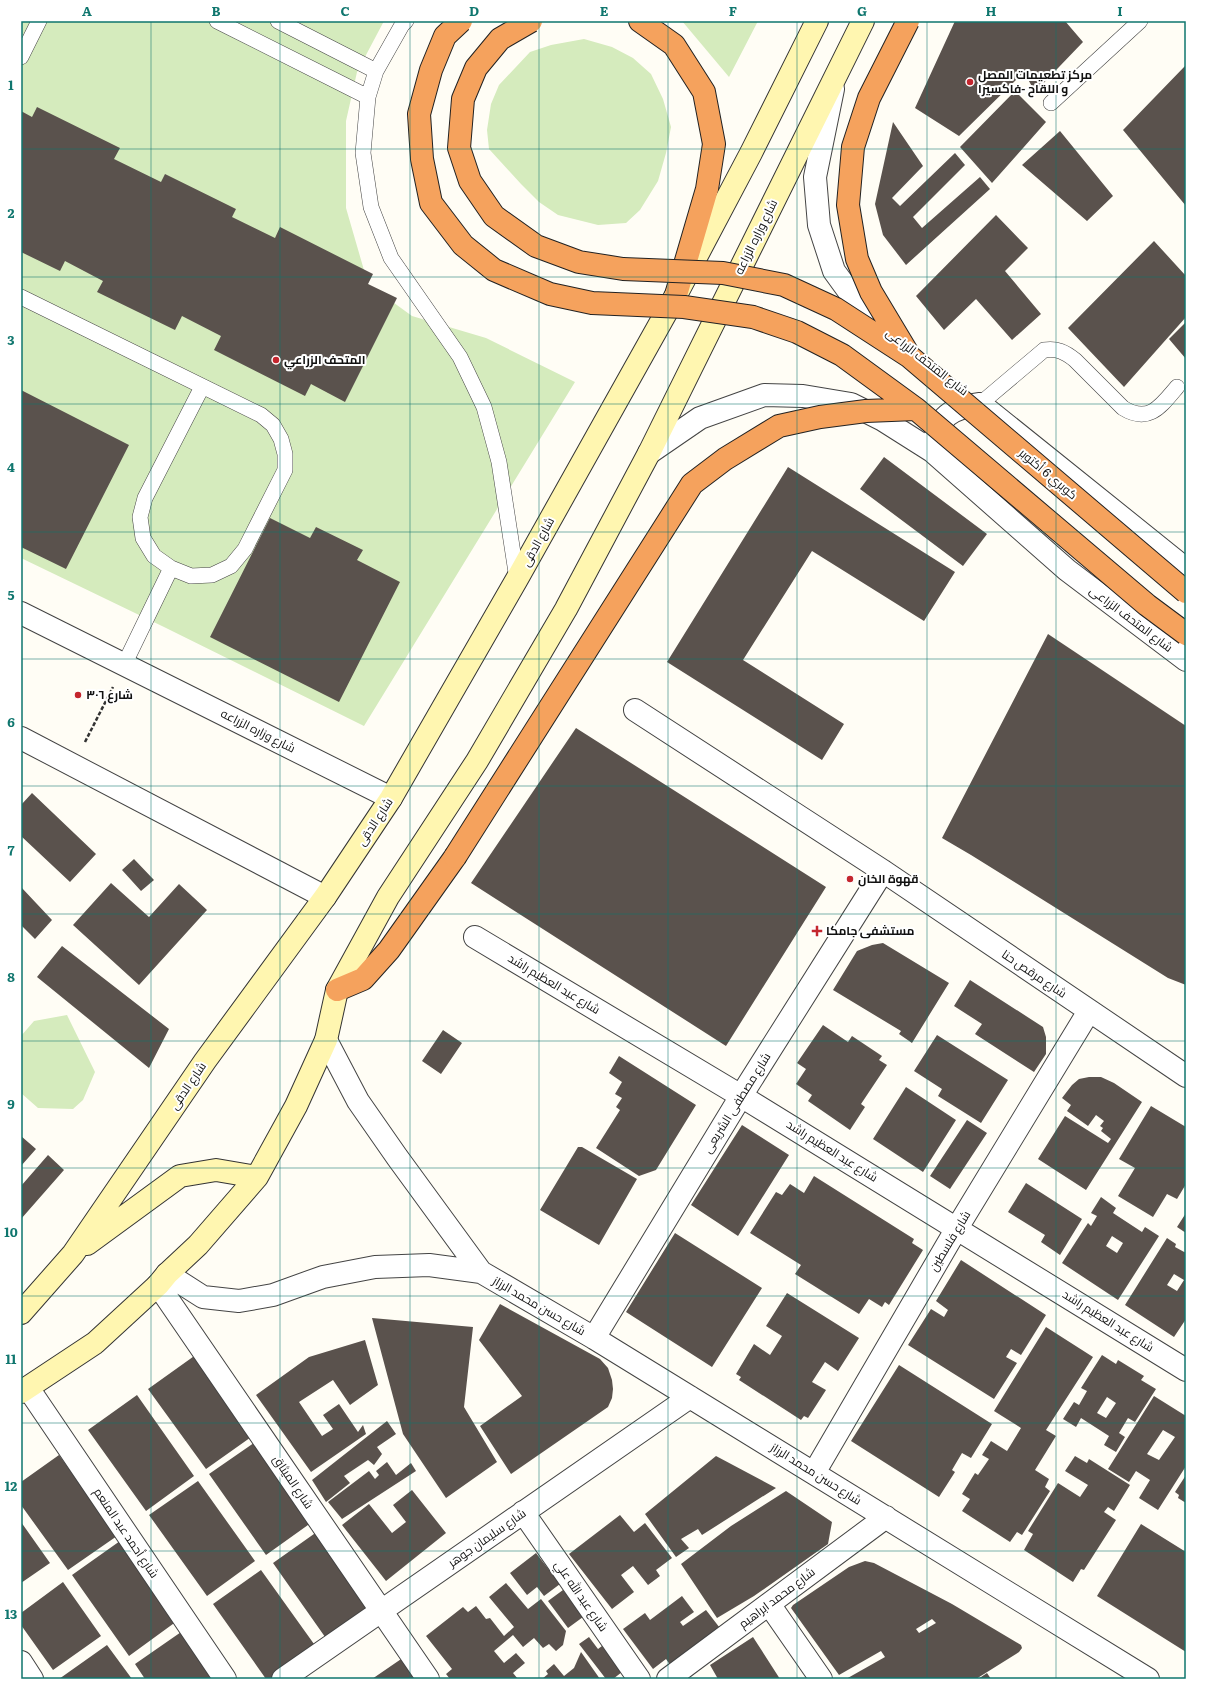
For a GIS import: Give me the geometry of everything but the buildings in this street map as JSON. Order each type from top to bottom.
[{"type":"highway","points":[[461,21],[445,36],[431,70],[419,114],[422,159],[431,203],[463,245],[494,270],[550,294],[592,303],[684,307],[745,316],[797,332],[842,355],[916,410],[1147,605],[1186,634]]},
{"type":"highway","points":[[532,21],[500,39],[476,68],[463,100],[459,148],[470,181],[494,216],[536,246],[579,262],[623,269],[723,273],[784,285],[836,309],[910,356]]},
{"type":"highway","points":[[640,21],[674,45],[704,92],[714,144],[707,189],[676,295]]},
{"type":"highway","points":[[908,21],[869,98],[853,147],[848,205],[857,259],[871,292],[910,356]]},
{"type":"highway","name":"كوبري 6 أكتوبر","points":[[910,356],[1186,592]]},
{"type":"highway","points":[[337,990],[363,979],[389,950],[455,856],[692,484],[725,459],[779,426],[820,417],[866,411],[916,410]]},
{"type":"main road","points":[[676,295],[751,153],[817,21]]},
{"type":"main road","name":"شارع وزاره الزراعه","points":[[649,453],[863,21]]},
{"type":"main road","name":"شارع الدقى","points":[[21,1313],[73,1254],[205,1061],[325,897],[391,798],[517,579],[676,295]]},
{"type":"main road","points":[[24,1390],[95,1343],[163,1280],[198,1245],[257,1177],[296,1106],[326,1040],[337,990],[388,897],[477,761],[566,608],[649,453]]},
{"type":"main road","points":[[73,1254],[180,1176],[216,1170],[257,1177]]},
{"type":"street","name":"شارع المتحف الزراعى","points":[[836,75],[816,177],[818,225],[834,271],[863,311],[1184,563]]},
{"type":"street","name":"شارع المتحف الزراعى","points":[[649,453],[700,418],[764,395],[803,396],[851,404],[884,420],[932,451],[1067,570],[1186,660]]},
{"type":"street","points":[[932,451],[935,432],[945,416],[962,406],[980,404]]},
{"type":"street","name":"شارع وزاره الزراعه","points":[[21,613],[391,798]]},
{"type":"street","name":"شارع مرقص حنا","points":[[635,710],[883,871],[1186,1076]]},
{"type":"street","points":[[21,738],[325,897]]},
{"type":"street","name":"شارع مصطفى الشريعى","points":[[594,1338],[741,1096],[883,871]]},
{"type":"street","name":"شارع عبد العظيم راشد","points":[[475,937],[741,1096],[1186,1370]]},
{"type":"street","name":"شارع فلسطين","points":[[814,1473],[957,1228],[1089,1011]]},
{"type":"street","name":"شارع حسن محمد الرزاز","points":[[326,1040],[358,1101],[481,1272]]},
{"type":"street","name":"شارع حسن محمد الرزاز","points":[[163,1280],[203,1297],[239,1301],[273,1295],[323,1277],[375,1267],[429,1265],[481,1272],[594,1338],[1148,1679]]},
{"type":"street","name":"شارع الميثاق","points":[[163,1280],[428,1679]]},
{"type":"street","name":"شارع أحمد عبد المنعم","points":[[24,1390],[225,1679]]},
{"type":"street","name":"شارع سليمان جوهر","points":[[284,1679],[690,1397]]},
{"type":"street","name":"شارع عبد الله علي","points":[[524,1512],[639,1679]]},
{"type":"street","name":"شارع محمد ابراهيم","points":[[668,1679],[886,1518]]},
{"type":"street","points":[[769,1604],[821,1679]]},
{"type":"street","points":[[21,1662],[32,1679]]},
{"type":"lane","points":[[21,57],[39,21]]},
{"type":"lane","points":[[217,21],[368,98]]},
{"type":"lane","points":[[278,21],[376,71]]},
{"type":"lane","points":[[406,21],[402,25],[376,71],[368,98],[363,153],[371,207],[391,258],[460,356],[484,407],[499,462],[517,579]]},
{"type":"lane","points":[[1051,103],[1140,21]]},
{"type":"lane","points":[[21,296],[261,415],[273,426],[281,439],[285,454],[285,470],[245,549],[231,566],[212,575],[191,576],[171,568],[154,556],[144,538],[140,518],[145,498],[202,387]]},
{"type":"lane","points":[[980,404],[1044,350],[1051,349],[1066,354],[1074,360],[1123,408],[1131,413],[1150,413],[1158,409],[1177,387]]},
{"type":"lane","points":[[124,664],[171,568]]},
{"type":"path","points":[[73,766],[124,664]]},
{"type":"green space","name":"المتحف الزراعي","points":[[21,21],[384,21],[357,72],[346,121],[346,208],[368,284],[412,316],[486,338],[575,382],[364,726],[21,558]]},
{"type":"green space","points":[[682,21],[758,21],[729,77]]},
{"type":"green space","points":[[584,39],[612,47],[633,58],[651,74],[663,99],[671,127],[666,153],[658,181],[640,210],[626,223],[598,225],[558,215],[539,202],[489,149],[487,130],[491,104],[499,85],[530,52],[551,45]]},
{"type":"green space","points":[[67,1015],[95,1072],[83,1100],[73,1109],[38,1108],[21,1093],[21,1036],[34,1021]]},
{"type":"place","name":"مركز تطعيمات المصل و اللقاح -فاكسيرا","points":[[970,82]]},
{"type":"place","name":"المتحف الزراعي","points":[[276,360]]},
{"type":"place","name":"شارع ٣٠٦","points":[[78,695]]},
{"type":"place","name":"قهوة الخان","points":[[850,879]]},
{"type":"place","name":"مستشفى جامكا","points":[[817,931]]}]
